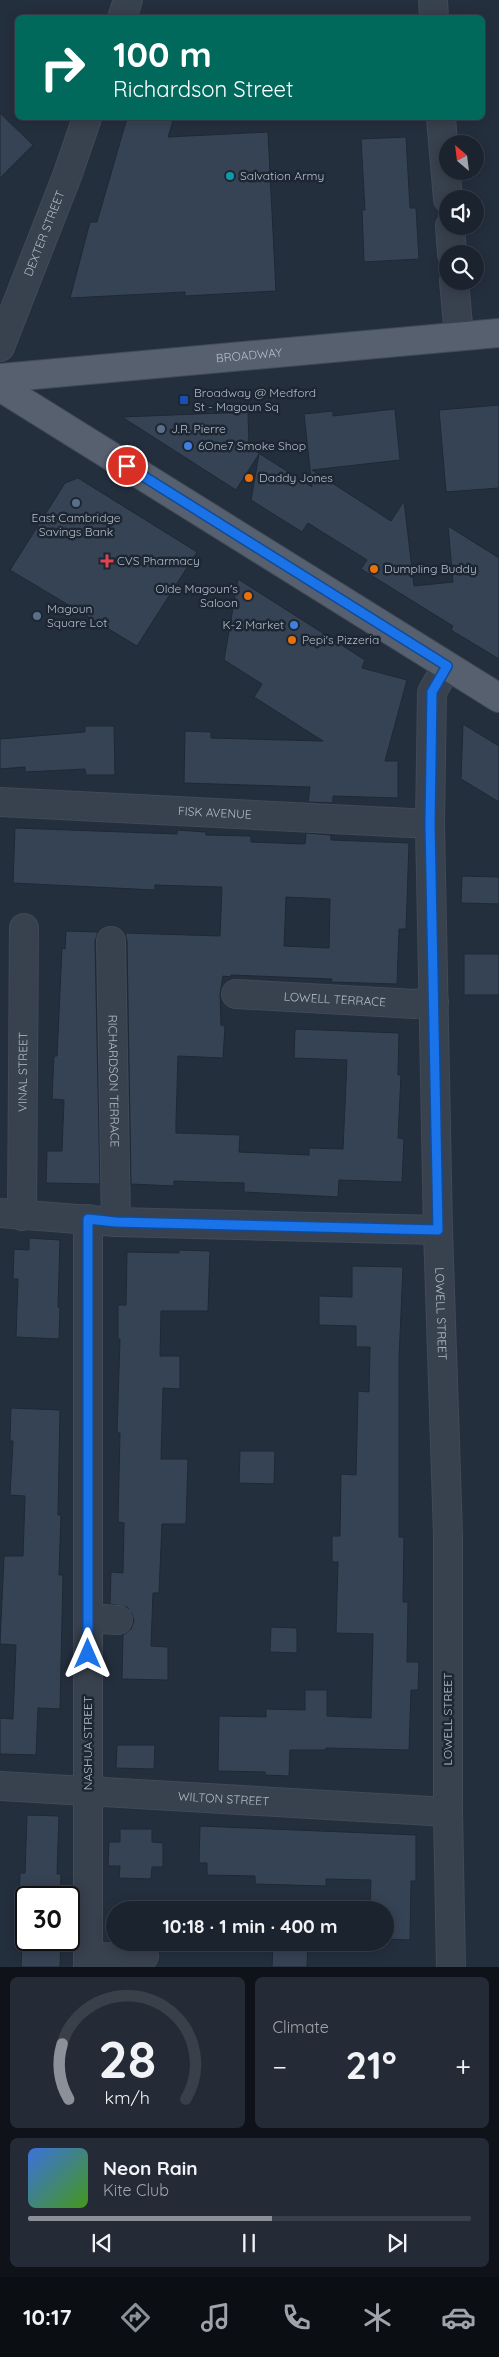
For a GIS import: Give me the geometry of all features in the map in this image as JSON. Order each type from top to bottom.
[{"type":"main road","name":"BROADWAY","points":[[0,378],[499,333]]},
{"type":"main road","points":[[0,387],[499,698]]},
{"type":"street","points":[[123,15],[128,0]]},
{"type":"street","points":[[432,0],[434,15]]},
{"type":"street","name":"DEXTER STREET","points":[[0,347],[87,120]]},
{"type":"street","points":[[441,120],[447,190]]},
{"type":"street","points":[[455,290],[459,336]]},
{"type":"street","name":"LOWELL STREET","points":[[447,666],[432,692],[430,824],[438,1230],[448,1535],[448,1812],[451,1967]]},
{"type":"street","name":"FISK AVENUE","points":[[0,802],[430,824]]},
{"type":"street","name":"VINAL STREET","points":[[11,1215],[24,928]]},
{"type":"street","name":"RICHARDSON TERRACE","points":[[111,941],[116,1222]]},
{"type":"street","name":"LOWELL TERRACE","points":[[236,994],[415,1004],[434,1002]]},
{"type":"street","points":[[11,1215],[116,1222],[438,1230]]},
{"type":"street","name":"NASHUA STREET","points":[[88,1219],[88,1962]]},
{"type":"street","points":[[88,1618],[118,1620]]},
{"type":"street","name":"WILTON STREET","points":[[0,1786],[448,1812]]},
{"type":"street","points":[[88,1962],[144,1956]]},
{"type":"building","points":[[0,113],[33,145],[0,178]]},
{"type":"building","points":[[126,120],[173,120],[168,137],[268,132],[276,291],[185,296],[185,292],[70,298],[90,222],[97,222]]},
{"type":"building","points":[[406,137],[410,208],[416,208],[419,259],[364,262],[362,210],[365,210],[361,139]]},
{"type":"building","points":[[499,405],[499,488],[446,492],[439,410]]},
{"type":"building","points":[[395,409],[400,460],[312,470],[391,521],[404,501],[414,586],[453,582],[448,526],[499,558],[499,659],[451,630],[453,626],[361,569],[367,560],[308,523],[302,532],[251,500],[259,454],[236,490],[122,417],[248,412],[249,447],[312,487],[304,414],[333,411],[333,416]]},
{"type":"building","points":[[78,478],[197,552],[137,646],[10,570],[65,483]]},
{"type":"building","points":[[238,579],[365,660],[362,668],[407,680],[385,761],[398,761],[398,798],[333,796],[333,803],[308,802],[310,787],[184,783],[185,731],[211,732],[211,738],[323,741],[254,697],[262,684],[224,660]]},
{"type":"building","points":[[463,724],[499,746],[499,802],[461,779]]},
{"type":"building","points":[[85,726],[114,726],[115,775],[86,775],[85,769],[25,772],[25,767],[0,769],[0,739],[85,732]]},
{"type":"building","points":[[15,828],[177,834],[177,830],[206,832],[206,835],[251,836],[251,842],[305,844],[306,833],[331,835],[331,840],[409,843],[406,929],[399,929],[397,984],[331,982],[332,979],[223,976],[220,994],[221,1025],[225,1026],[223,1058],[178,1056],[176,1121],[176,1133],[240,1135],[239,1152],[309,1155],[309,1148],[343,1149],[347,1060],[294,1058],[295,1029],[399,1033],[398,1075],[401,1075],[398,1138],[404,1139],[402,1182],[339,1180],[338,1197],[244,1192],[244,1183],[174,1181],[174,1186],[131,1184],[127,941],[125,933],[220,936],[222,887],[155,885],[155,890],[13,883]],"holes":[[[286,897],[330,899],[329,948],[284,946]]]},
{"type":"building","points":[[462,876],[499,877],[499,904],[461,903]]},
{"type":"building","points":[[66,931],[98,932],[95,941],[100,1184],[46,1183],[47,1151],[62,1151],[64,1100],[52,1099],[54,1056],[57,1056],[62,948],[65,949]]},
{"type":"building","points":[[464,954],[499,954],[499,995],[464,995]]},
{"type":"building","points":[[29,1238],[60,1240],[59,1339],[16,1337],[18,1279],[13,1279],[14,1249],[29,1250]]},
{"type":"building","points":[[179,1250],[210,1251],[208,1311],[161,1311],[160,1356],[180,1356],[180,1389],[163,1388],[161,1459],[188,1459],[186,1524],[162,1524],[159,1593],[153,1593],[151,1646],[168,1647],[168,1680],[122,1679],[123,1635],[131,1629],[134,1621],[127,1607],[110,1604],[111,1572],[123,1573],[124,1523],[118,1522],[120,1433],[117,1433],[120,1339],[118,1339],[118,1305],[126,1305],[127,1252],[179,1253]]},
{"type":"building","points":[[352,1266],[403,1267],[399,1360],[399,1537],[404,1537],[403,1602],[408,1602],[407,1662],[419,1662],[418,1690],[411,1690],[409,1750],[326,1748],[326,1750],[290,1750],[289,1776],[265,1775],[265,1772],[218,1771],[219,1716],[266,1717],[266,1709],[305,1710],[305,1690],[327,1690],[327,1716],[371,1718],[373,1634],[336,1633],[338,1562],[332,1562],[332,1536],[340,1536],[341,1474],[356,1475],[358,1391],[369,1392],[370,1347],[356,1347],[356,1326],[319,1325],[319,1296],[352,1297]]},
{"type":"building","points":[[11,1408],[60,1410],[58,1515],[61,1515],[59,1575],[63,1575],[60,1709],[38,1708],[36,1755],[0,1754],[0,1718],[13,1719],[16,1645],[0,1644],[4,1556],[23,1556],[25,1496],[10,1495],[13,1441],[10,1441]]},
{"type":"building","points":[[240,1451],[275,1451],[274,1484],[239,1483]]},
{"type":"building","points":[[271,1627],[297,1628],[297,1653],[270,1652]]},
{"type":"building","points":[[117,1745],[155,1745],[154,1769],[116,1768]]},
{"type":"building","points":[[27,1815],[59,1816],[57,1874],[61,1874],[60,1886],[20,1886],[20,1873],[25,1873]]},
{"type":"building","points":[[200,1826],[416,1835],[416,1881],[411,1881],[410,1940],[394,1939],[394,1901],[370,1901],[371,1880],[326,1879],[326,1886],[255,1884],[255,1876],[207,1875],[207,1863],[199,1863]]},
{"type":"building","points":[[120,1829],[152,1829],[152,1842],[163,1843],[163,1867],[152,1867],[151,1879],[119,1878],[120,1866],[108,1866],[109,1842],[120,1842]]},
{"type":"building","points":[[22,1951],[61,1951],[60,1967],[21,1967]]},
{"type":"building","points":[[273,1951],[308,1951],[307,1967],[272,1967]]},
{"type":"place","name":"Salvation Army","points":[[230,176]]},
{"type":"place","name":"Broadway @ Medford St - Magoun Sq","points":[[184,400]]},
{"type":"place","name":"J.R. Pierre","points":[[161,429]]},
{"type":"place","name":"6One7 Smoke Shop","points":[[188,446]]},
{"type":"place","name":"Daddy Jones","points":[[249,478]]},
{"type":"place","name":"East Cambridge Savings Bank","points":[[76,503]]},
{"type":"place","name":"CVS Pharmacy","points":[[107,561]]},
{"type":"place","name":"Dumpling Buddy","points":[[374,569]]},
{"type":"place","name":"Olde Magoun's Saloon","points":[[248,596]]},
{"type":"place","name":"Magoun Square Lot","points":[[37,616]]},
{"type":"place","name":"K-2 Market","points":[[294,625]]},
{"type":"place","name":"Pepi's Pizzeria","points":[[292,640]]},
{"type":"route","points":[[88,1654],[88,1219],[116,1222],[438,1230],[430,824],[432,692],[447,666],[127,466]]}]
